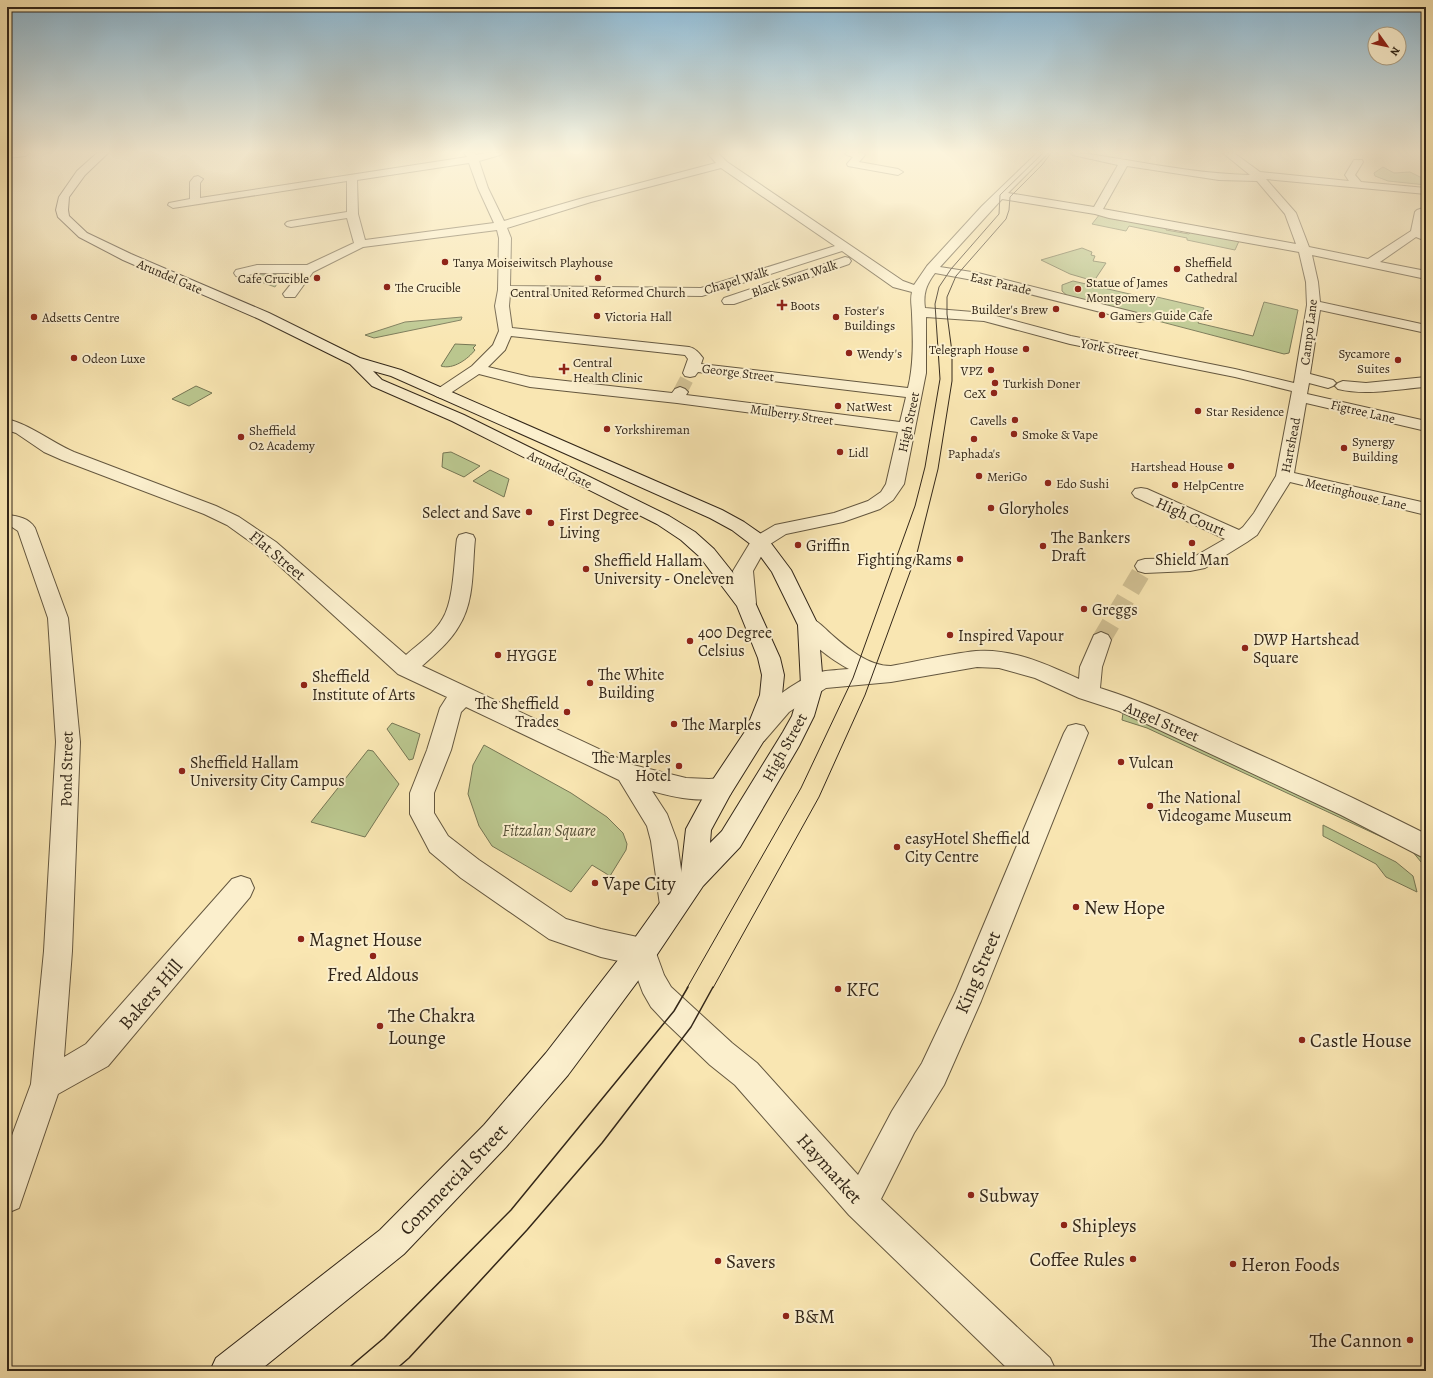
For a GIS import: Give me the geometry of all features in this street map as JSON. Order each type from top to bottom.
[{"type":"street","name":"Arundel Gate","points":[[64,217],[82,235],[127,257],[264,316],[355,361],[377,383],[439,401],[716,514],[738,526],[760,542],[781,570],[808,625]]},
{"type":"street","points":[[291,224],[332,217]]},
{"type":"street","points":[[353,217],[360,244]]},
{"type":"street","points":[[439,401],[477,369],[500,346],[506,331],[502,306],[504,290],[505,238],[497,217]]},
{"type":"street","points":[[240,274],[257,269],[309,269],[360,244],[501,226],[530,217]]},
{"type":"street","points":[[801,217],[898,284],[918,290],[922,279],[978,217]]},
{"type":"street","points":[[1122,217],[1283,245],[1305,251],[1426,275]]},
{"type":"street","name":"Campo Lane","points":[[1292,217],[1305,251],[1312,282],[1314,305],[1301,387]]},
{"type":"street","points":[[1370,263],[1420,235],[1417,230],[1420,217]]},
{"type":"street","name":"Chapel Walk","points":[[504,290],[702,292],[825,252],[845,247]]},
{"type":"street","name":"Black Swan Walk","points":[[729,301],[840,262],[860,258]]},
{"type":"street","points":[[290,294],[309,269]]},
{"type":"street","name":"East Parade","points":[[931,269],[978,277],[1140,318]]},
{"type":"street","name":"High Street","points":[[760,542],[781,529],[836,518],[874,505],[892,491],[895,484],[919,373],[918,290]]},
{"type":"street","points":[[1314,305],[1426,329]]},
{"type":"street","name":"York Street","points":[[919,312],[984,317],[1070,340],[1301,387]]},
{"type":"street","name":"George Street","points":[[506,331],[689,352],[696,358],[691,370],[915,393]]},
{"type":"street","name":"Mulberry Street","points":[[477,369],[530,382],[679,395],[747,408],[907,428]]},
{"type":"street","points":[[1344,386],[1366,388],[1426,382]]},
{"type":"street","points":[[1301,387],[1328,383]]},
{"type":"street","name":"Figtree Lane","points":[[1301,387],[1426,426]]},
{"type":"street","name":"Hartshead","points":[[1245,534],[1261,516],[1286,476],[1301,387]]},
{"type":"street","name":"Arundel Gate","points":[[439,401],[663,520],[688,536],[708,552],[746,603]]},
{"type":"street","name":"Flat Street","points":[[7,424],[22,430],[50,448],[68,456],[210,510],[242,527],[270,546],[406,668],[463,696]]},
{"type":"street","name":"Meetinghouse Lane","points":[[1286,476],[1426,509]]},
{"type":"street","name":"High Court","points":[[1141,493],[1245,534]]},
{"type":"street","name":"Pond Street","points":[[7,521],[16,522],[26,528],[58,618],[68,742],[58,951],[46,1084]]},
{"type":"street","points":[[1145,566],[1190,565],[1198,563],[1245,534]]},
{"type":"street","points":[[406,668],[444,632],[452,620],[460,589],[466,539]]},
{"type":"street","points":[[756,734],[770,695],[773,675],[769,658],[746,603],[744,571],[760,542]]},
{"type":"street","points":[[808,625],[845,658],[857,665],[883,674]]},
{"type":"street","points":[[808,625],[812,685]]},
{"type":"street","points":[[1087,692],[1090,686],[1090,667],[1101,640]]},
{"type":"street","name":"Angel Street","points":[[812,685],[823,680],[892,674],[977,659],[999,660],[1019,664],[1043,672],[1087,692],[1127,705],[1350,807],[1426,847]]},
{"type":"street","name":"High Street","points":[[694,877],[699,829],[721,788],[756,734],[781,706],[812,685]]},
{"type":"street","name":"High Street","points":[[642,952],[673,905],[694,877],[730,839],[794,733],[803,716],[812,685]]},
{"type":"street","points":[[642,952],[601,943],[559,930],[470,869],[439,844],[422,814],[422,793],[439,750],[451,708],[463,696],[627,773],[662,783],[695,789],[708,791],[721,788]]},
{"type":"street","name":"King Street","points":[[861,1203],[903,1122],[932,1074],[966,1001],[1076,733]]},
{"type":"street","points":[[627,773],[658,822],[664,841],[673,905]]},
{"type":"street","name":"Bakers Hill","points":[[46,1084],[97,1055],[241,888]]},
{"type":"street","name":"Haymarket","points":[[642,952],[653,983],[674,1011],[721,1054],[746,1074],[861,1203],[1037,1371]]},
{"type":"street","name":"Commercial Street","points":[[229,1371],[392,1242],[495,1136],[557,1064],[642,952]]},
{"type":"street","points":[[7,1196],[46,1084]]},
{"type":"green space","points":[[1097,217],[1118,217],[1167,226],[1166,230],[1189,234],[1191,232],[1239,241],[1235,250],[1129,226],[1126,231],[1092,224]]},
{"type":"green space","points":[[1082,248],[1092,252],[1091,255],[1095,256],[1093,261],[1106,263],[1094,281],[1070,274],[1041,260]]},
{"type":"green space","points":[[274,274],[281,277],[275,287],[253,279],[257,275]]},
{"type":"green space","points":[[1073,281],[1156,300],[1157,297],[1204,308],[1198,323],[1253,336],[1264,302],[1298,310],[1289,353],[1284,354],[1070,298],[1062,291],[1062,285]]},
{"type":"green space","points":[[462,317],[461,320],[374,338],[365,335],[405,322]]},
{"type":"green space","points":[[455,344],[476,345],[473,348],[475,350],[460,363],[446,367],[441,366]]},
{"type":"green space","points":[[196,386],[212,393],[189,406],[172,399]]},
{"type":"green space","points":[[451,452],[480,466],[464,477],[442,467],[443,453]]},
{"type":"green space","points":[[490,470],[509,479],[504,497],[473,481]]},
{"type":"green space","points":[[1123,713],[1426,854],[1426,868],[1412,851],[1147,728],[1122,720]]},
{"type":"green space","points":[[392,723],[420,734],[413,759],[409,760],[387,729]]},
{"type":"green space","name":"Fitzalan Square","points":[[484,745],[571,793],[607,817],[623,833],[627,844],[626,850],[610,876],[592,865],[571,892],[492,846],[479,826],[468,794],[473,765]]},
{"type":"green space","points":[[368,750],[373,751],[399,784],[365,837],[311,822]]},
{"type":"green space","points":[[1323,825],[1396,862],[1413,876],[1417,892],[1386,877],[1376,864],[1323,836]]},
{"type":"tunnel","points":[[680,392],[690,373]]},
{"type":"tunnel","points":[[1101,640],[1145,566]]},
{"type":"tram line","points":[[687,988],[801,788],[853,678],[915,506],[925,467],[940,379],[935,304],[939,287],[951,269],[996,217]]},
{"type":"tram line","points":[[713,988],[819,797],[865,695],[917,553],[938,469],[952,381],[952,352],[947,314],[947,297],[956,276],[1007,217]]},
{"type":"tram line","points":[[345,1371],[384,1338],[511,1210],[674,1011],[688,987]]},
{"type":"tram line","points":[[394,1371],[409,1358],[527,1230],[602,1143],[691,1027],[713,987]]},
{"type":"place","name":"Tanya Moiseiwitsch Playhouse","points":[[445,262]]},
{"type":"place","name":"Sheffield Cathedral","points":[[1177,269]]},
{"type":"place","name":"Cafe Crucible","points":[[317,278]]},
{"type":"place","name":"Central United Reformed Church","points":[[598,278]]},
{"type":"place","name":"The Crucible","points":[[387,287]]},
{"type":"place","name":"Statue of James Montgomery","points":[[1078,289]]},
{"type":"place","name":"Boots","points":[[782,305]]},
{"type":"place","name":"Builder's Brew","points":[[1056,309]]},
{"type":"place","name":"Gamers Guide Cafe","points":[[1102,315]]},
{"type":"place","name":"Victoria Hall","points":[[597,316]]},
{"type":"place","name":"Adsetts Centre","points":[[34,317]]},
{"type":"place","name":"Foster's Buildings","points":[[836,317]]},
{"type":"place","name":"Telegraph House","points":[[1026,349]]},
{"type":"place","name":"Wendy's","points":[[849,353]]},
{"type":"place","name":"Odeon Luxe","points":[[74,358]]},
{"type":"place","name":"Sycamore Suites","points":[[1398,360]]},
{"type":"place","name":"Central Health Clinic","points":[[564,369]]},
{"type":"place","name":"VPZ","points":[[991,370]]},
{"type":"place","name":"Turkish Doner","points":[[995,383]]},
{"type":"place","name":"CeX","points":[[994,393]]},
{"type":"place","name":"NatWest","points":[[838,406]]},
{"type":"place","name":"Star Residence","points":[[1198,411]]},
{"type":"place","name":"Cavells","points":[[1015,420]]},
{"type":"place","name":"Yorkshireman","points":[[607,429]]},
{"type":"place","name":"Smoke & Vape","points":[[1014,434]]},
{"type":"place","name":"Sheffield O2 Academy","points":[[241,437]]},
{"type":"place","name":"Paphada's","points":[[974,439]]},
{"type":"place","name":"Synergy Building","points":[[1344,448]]},
{"type":"place","name":"Lidl","points":[[840,452]]},
{"type":"place","name":"Hartshead House","points":[[1231,466]]},
{"type":"place","name":"MeriGo","points":[[979,476]]},
{"type":"place","name":"Edo Sushi","points":[[1048,483]]},
{"type":"place","name":"HelpCentre","points":[[1175,485]]},
{"type":"place","name":"Gloryholes","points":[[991,508]]},
{"type":"place","name":"Select and Save","points":[[529,512]]},
{"type":"place","name":"First Degree Living","points":[[551,523]]},
{"type":"place","name":"Shield Man","points":[[1192,543]]},
{"type":"place","name":"Griffin","points":[[798,545]]},
{"type":"place","name":"The Bankers Draft","points":[[1043,546]]},
{"type":"place","name":"Fighting Rams","points":[[960,559]]},
{"type":"place","name":"Sheffield Hallam University - Oneleven","points":[[586,569]]},
{"type":"place","name":"Greggs","points":[[1084,609]]},
{"type":"place","name":"Inspired Vapour","points":[[950,635]]},
{"type":"place","name":"400 Degree Celsius","points":[[690,641]]},
{"type":"place","name":"DWP Hartshead Square","points":[[1245,648]]},
{"type":"place","name":"HYGGE","points":[[498,655]]},
{"type":"place","name":"The White Building","points":[[590,683]]},
{"type":"place","name":"Sheffield Institute of Arts","points":[[304,685]]},
{"type":"place","name":"The Sheffield Trades","points":[[567,712]]},
{"type":"place","name":"The Marples","points":[[674,724]]},
{"type":"place","name":"Vulcan","points":[[1121,762]]},
{"type":"place","name":"The Marples Hotel","points":[[679,766]]},
{"type":"place","name":"Sheffield Hallam University City Campus","points":[[182,771]]},
{"type":"place","name":"The National Videogame Museum","points":[[1150,806]]},
{"type":"place","name":"easyHotel Sheffield City Centre","points":[[897,847]]},
{"type":"place","name":"Vape City","points":[[595,883]]},
{"type":"place","name":"New Hope","points":[[1076,907]]},
{"type":"place","name":"Magnet House","points":[[301,939]]},
{"type":"place","name":"Fred Aldous","points":[[373,956]]},
{"type":"place","name":"KFC","points":[[838,989]]},
{"type":"place","name":"The Chakra Lounge","points":[[380,1026]]},
{"type":"place","name":"Castle House","points":[[1302,1040]]},
{"type":"place","name":"Subway","points":[[971,1195]]},
{"type":"place","name":"Shipleys","points":[[1064,1225]]},
{"type":"place","name":"Coffee Rules","points":[[1133,1259]]},
{"type":"place","name":"Savers","points":[[718,1261]]},
{"type":"place","name":"Heron Foods","points":[[1233,1264]]},
{"type":"place","name":"B&M","points":[[786,1316]]},
{"type":"place","name":"The Cannon","points":[[1410,1340]]}]
